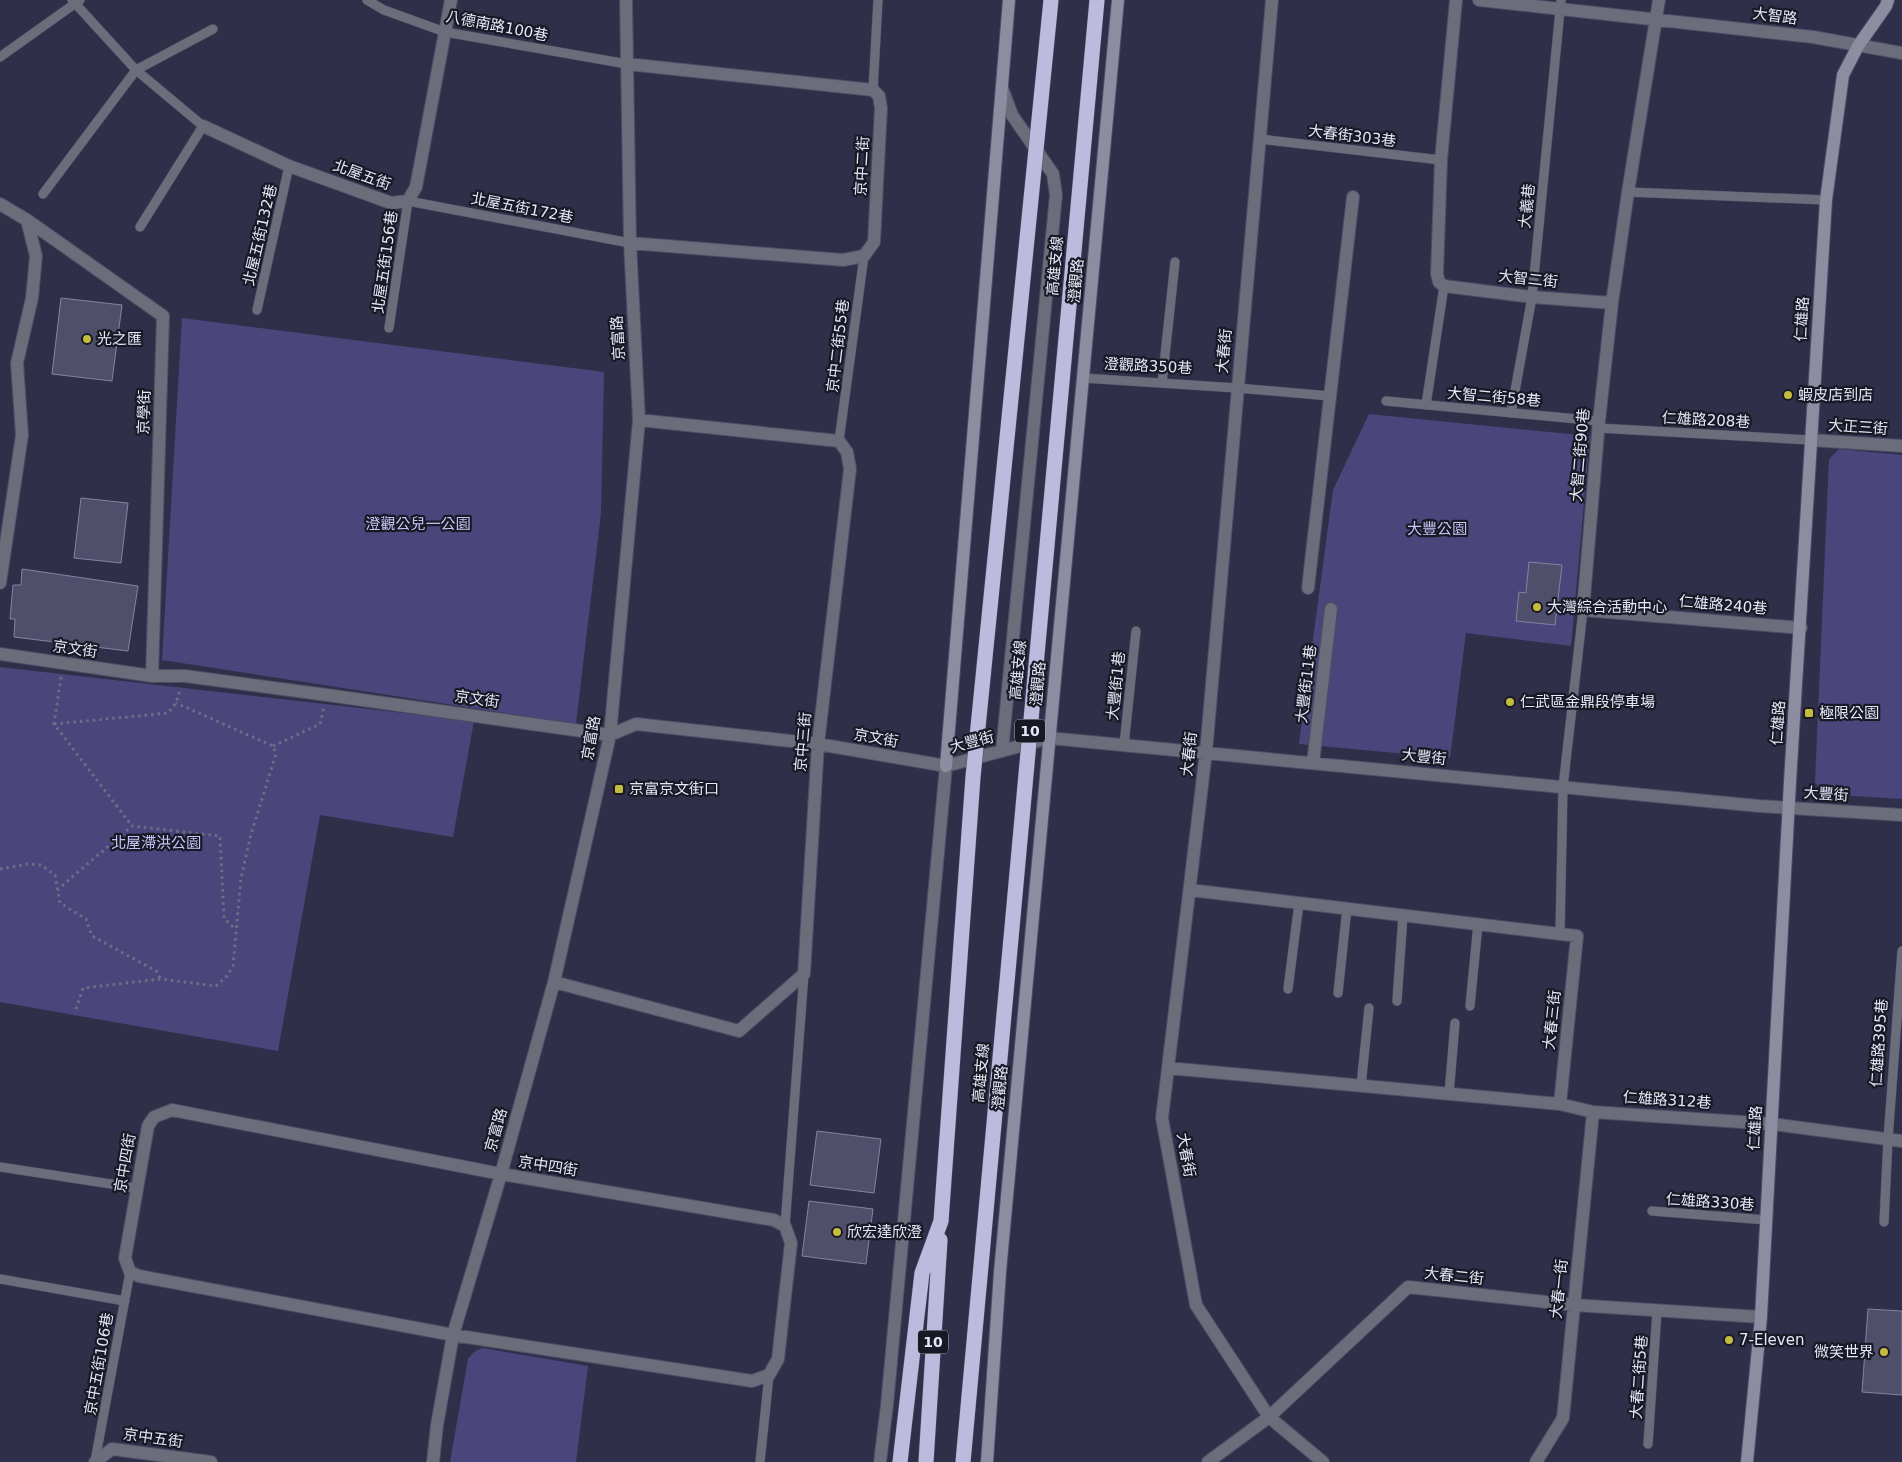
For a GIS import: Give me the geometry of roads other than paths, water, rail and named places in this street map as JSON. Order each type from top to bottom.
[{"type":"highway","name":"高雄支線","points":[[926,1462],[941,1221],[973,777],[1051,0]]},
{"type":"highway","name":"高雄支線","points":[[963,1462],[1098,0]]},
{"type":"highway","points":[[900,1462],[922,1273],[941,1221]]},
{"type":"street","name":"北屋五街","points":[[203,126],[289,166],[391,203],[408,201],[416,186],[451,0]]},
{"type":"street","name":"京富路","points":[[434,1462],[437,1425],[454,1335],[554,982],[610,735],[639,420],[630,243],[626,0]]},
{"type":"street","points":[[880,1462],[887,1406],[946,766],[1009,0]]},
{"type":"street","name":"澄觀路","points":[[987,1462],[1000,1272],[1118,0]]},
{"type":"street","name":"大春街","points":[[1272,0],[1206,752],[1162,1118],[1196,1305],[1268,1417],[1322,1462]]},
{"type":"street","points":[[1444,286],[1439,282],[1437,274],[1441,160],[1456,0]]},
{"type":"street","name":"大智路","points":[[1479,0],[1561,4],[1656,19],[1813,37],[1902,53]]},
{"type":"street","points":[[1612,303],[1659,0]]},
{"type":"street","name":"仁雄路","points":[[1748,1462],[1761,1317],[1767,1220],[1789,808],[1826,200],[1843,75],[1858,46],[1886,6],[1888,0]]},
{"type":"street","points":[[627,64],[873,90]]},
{"type":"street","points":[[1002,88],[1012,114],[1053,174],[1056,194],[1002,751]]},
{"type":"street","name":"京中二街","points":[[864,256],[874,242],[881,117],[879,96],[873,90]]},
{"type":"street","points":[[1308,588],[1353,197]]},
{"type":"street","points":[[0,204],[27,220],[36,256],[32,298],[16,363],[22,435],[0,583]]},
{"type":"street","name":"京學街","points":[[27,220],[163,316],[152,676]]},
{"type":"street","points":[[630,243],[843,260],[864,256]]},
{"type":"street","name":"大智二街","points":[[1444,286],[1532,297],[1612,303]]},
{"type":"street","name":"大智二街90巷","points":[[1583,610],[1598,424],[1612,303]]},
{"type":"street","points":[[639,420],[839,441]]},
{"type":"street","name":"大正三街","points":[[1811,440],[1902,446]]},
{"type":"street","name":"京中三街","points":[[804,974],[818,744],[850,469],[847,452],[839,441]]},
{"type":"street","name":"大豐街11巷","points":[[1312,762],[1331,609]]},
{"type":"street","name":"仁雄路240巷","points":[[1583,610],[1801,628]]},
{"type":"street","name":"京文街","points":[[0,654],[152,676],[185,676],[610,735],[636,724],[818,744],[946,766]]},
{"type":"street","name":"大豐街","points":[[946,766],[1049,738],[1789,808],[1902,814]]},
{"type":"street","name":"大春三街","points":[[1190,890],[1577,936],[1560,1104]]},
{"type":"street","points":[[554,982],[739,1031],[804,974]]},
{"type":"street","points":[[1168,1068],[1560,1104]]},
{"type":"street","name":"仁雄路312巷","points":[[1560,1104],[1593,1112],[1772,1124]]},
{"type":"street","name":"京中四街","points":[[130,1272],[125,1258],[148,1126],[154,1117],[172,1110],[501,1174],[774,1220],[785,1226]]},
{"type":"street","name":"大春一街","points":[[1536,1462],[1563,1418],[1593,1112]]},
{"type":"street","points":[[1772,1124],[1902,1141]]},
{"type":"street","points":[[130,1272],[139,1276],[454,1335],[752,1381],[768,1375],[778,1359],[791,1243],[785,1226]]},
{"type":"street","name":"大春二街","points":[[1208,1462],[1268,1417],[1408,1287],[1574,1305],[1761,1317]]},
{"type":"street","name":"京中五街","points":[[95,1461],[112,1449],[211,1462]]},
{"type":"lane","name":"八德南路100巷","points":[[367,0],[384,10],[445,32],[627,64]]},
{"type":"lane","points":[[873,90],[878,0]]},
{"type":"lane","points":[[0,57],[76,1],[136,70],[203,126],[140,227]]},
{"type":"lane","name":"大義巷","points":[[1511,413],[1532,297],[1561,4]]},
{"type":"lane","points":[[43,194],[136,70],[214,29]]},
{"type":"lane","name":"大春街303巷","points":[[1260,139],[1441,160]]},
{"type":"lane","name":"北屋五街132巷","points":[[257,310],[289,166]]},
{"type":"lane","points":[[1628,192],[1826,200]]},
{"type":"lane","name":"北屋五街172巷","points":[[408,201],[630,243]]},
{"type":"lane","name":"北屋五街156巷","points":[[389,328],[408,201]]},
{"type":"lane","name":"京中二街55巷","points":[[839,441],[864,256]]},
{"type":"lane","points":[[1162,383],[1175,262]]},
{"type":"lane","points":[[1426,405],[1444,286]]},
{"type":"lane","name":"澄觀路350巷","points":[[1083,378],[1330,396]]},
{"type":"lane","name":"大智二街58巷","points":[[1386,401],[1511,413],[1598,424]]},
{"type":"lane","name":"仁雄路208巷","points":[[1598,424],[1811,440]]},
{"type":"lane","points":[[1560,933],[1563,787],[1583,610]]},
{"type":"lane","name":"大豐街1巷","points":[[1124,745],[1136,631]]},
{"type":"lane","points":[[1288,989],[1299,903]]},
{"type":"lane","points":[[1338,993],[1347,908]]},
{"type":"lane","points":[[1397,1001],[1403,915]]},
{"type":"lane","points":[[1470,1006],[1478,924]]},
{"type":"lane","name":"仁雄路395巷","points":[[1884,1222],[1888,1139],[1898,1077],[1902,950]]},
{"type":"lane","points":[[785,1226],[804,974]]},
{"type":"lane","points":[[1361,1086],[1369,1008]]},
{"type":"lane","points":[[1449,1094],[1455,1023]]},
{"type":"lane","points":[[0,1168],[137,1188]]},
{"type":"lane","name":"仁雄路330巷","points":[[1652,1211],[1767,1220]]},
{"type":"lane","name":"京中五街106巷","points":[[95,1461],[130,1272]]},
{"type":"lane","points":[[0,1279],[124,1301]]},
{"type":"lane","name":"大春二街5巷","points":[[1648,1444],[1657,1311]]},
{"type":"lane","points":[[760,1462],[768,1375]]},
{"type":"place","name":"光之匯","points":[[87,339]]},
{"type":"place","name":"蝦皮店到店","points":[[1788,395]]},
{"type":"place","name":"大灣綜合活動中心","points":[[1537,607]]},
{"type":"place","name":"仁武區金鼎段停車場","points":[[1510,702]]},
{"type":"place","name":"極限公園","points":[[1809,713]]},
{"type":"place","name":"京富京文街口","points":[[619,789]]},
{"type":"place","name":"欣宏達欣澄","points":[[837,1232]]},
{"type":"place","name":"7-Eleven","points":[[1729,1340]]},
{"type":"place","name":"微笑世界","points":[[1884,1352]]},
{"type":"park label","name":"澄觀公兒一公園","points":[[418,524]]},
{"type":"park label","name":"大豐公園","points":[[1437,529]]},
{"type":"park label","name":"北屋滯洪公園","points":[[156,843]]}]
